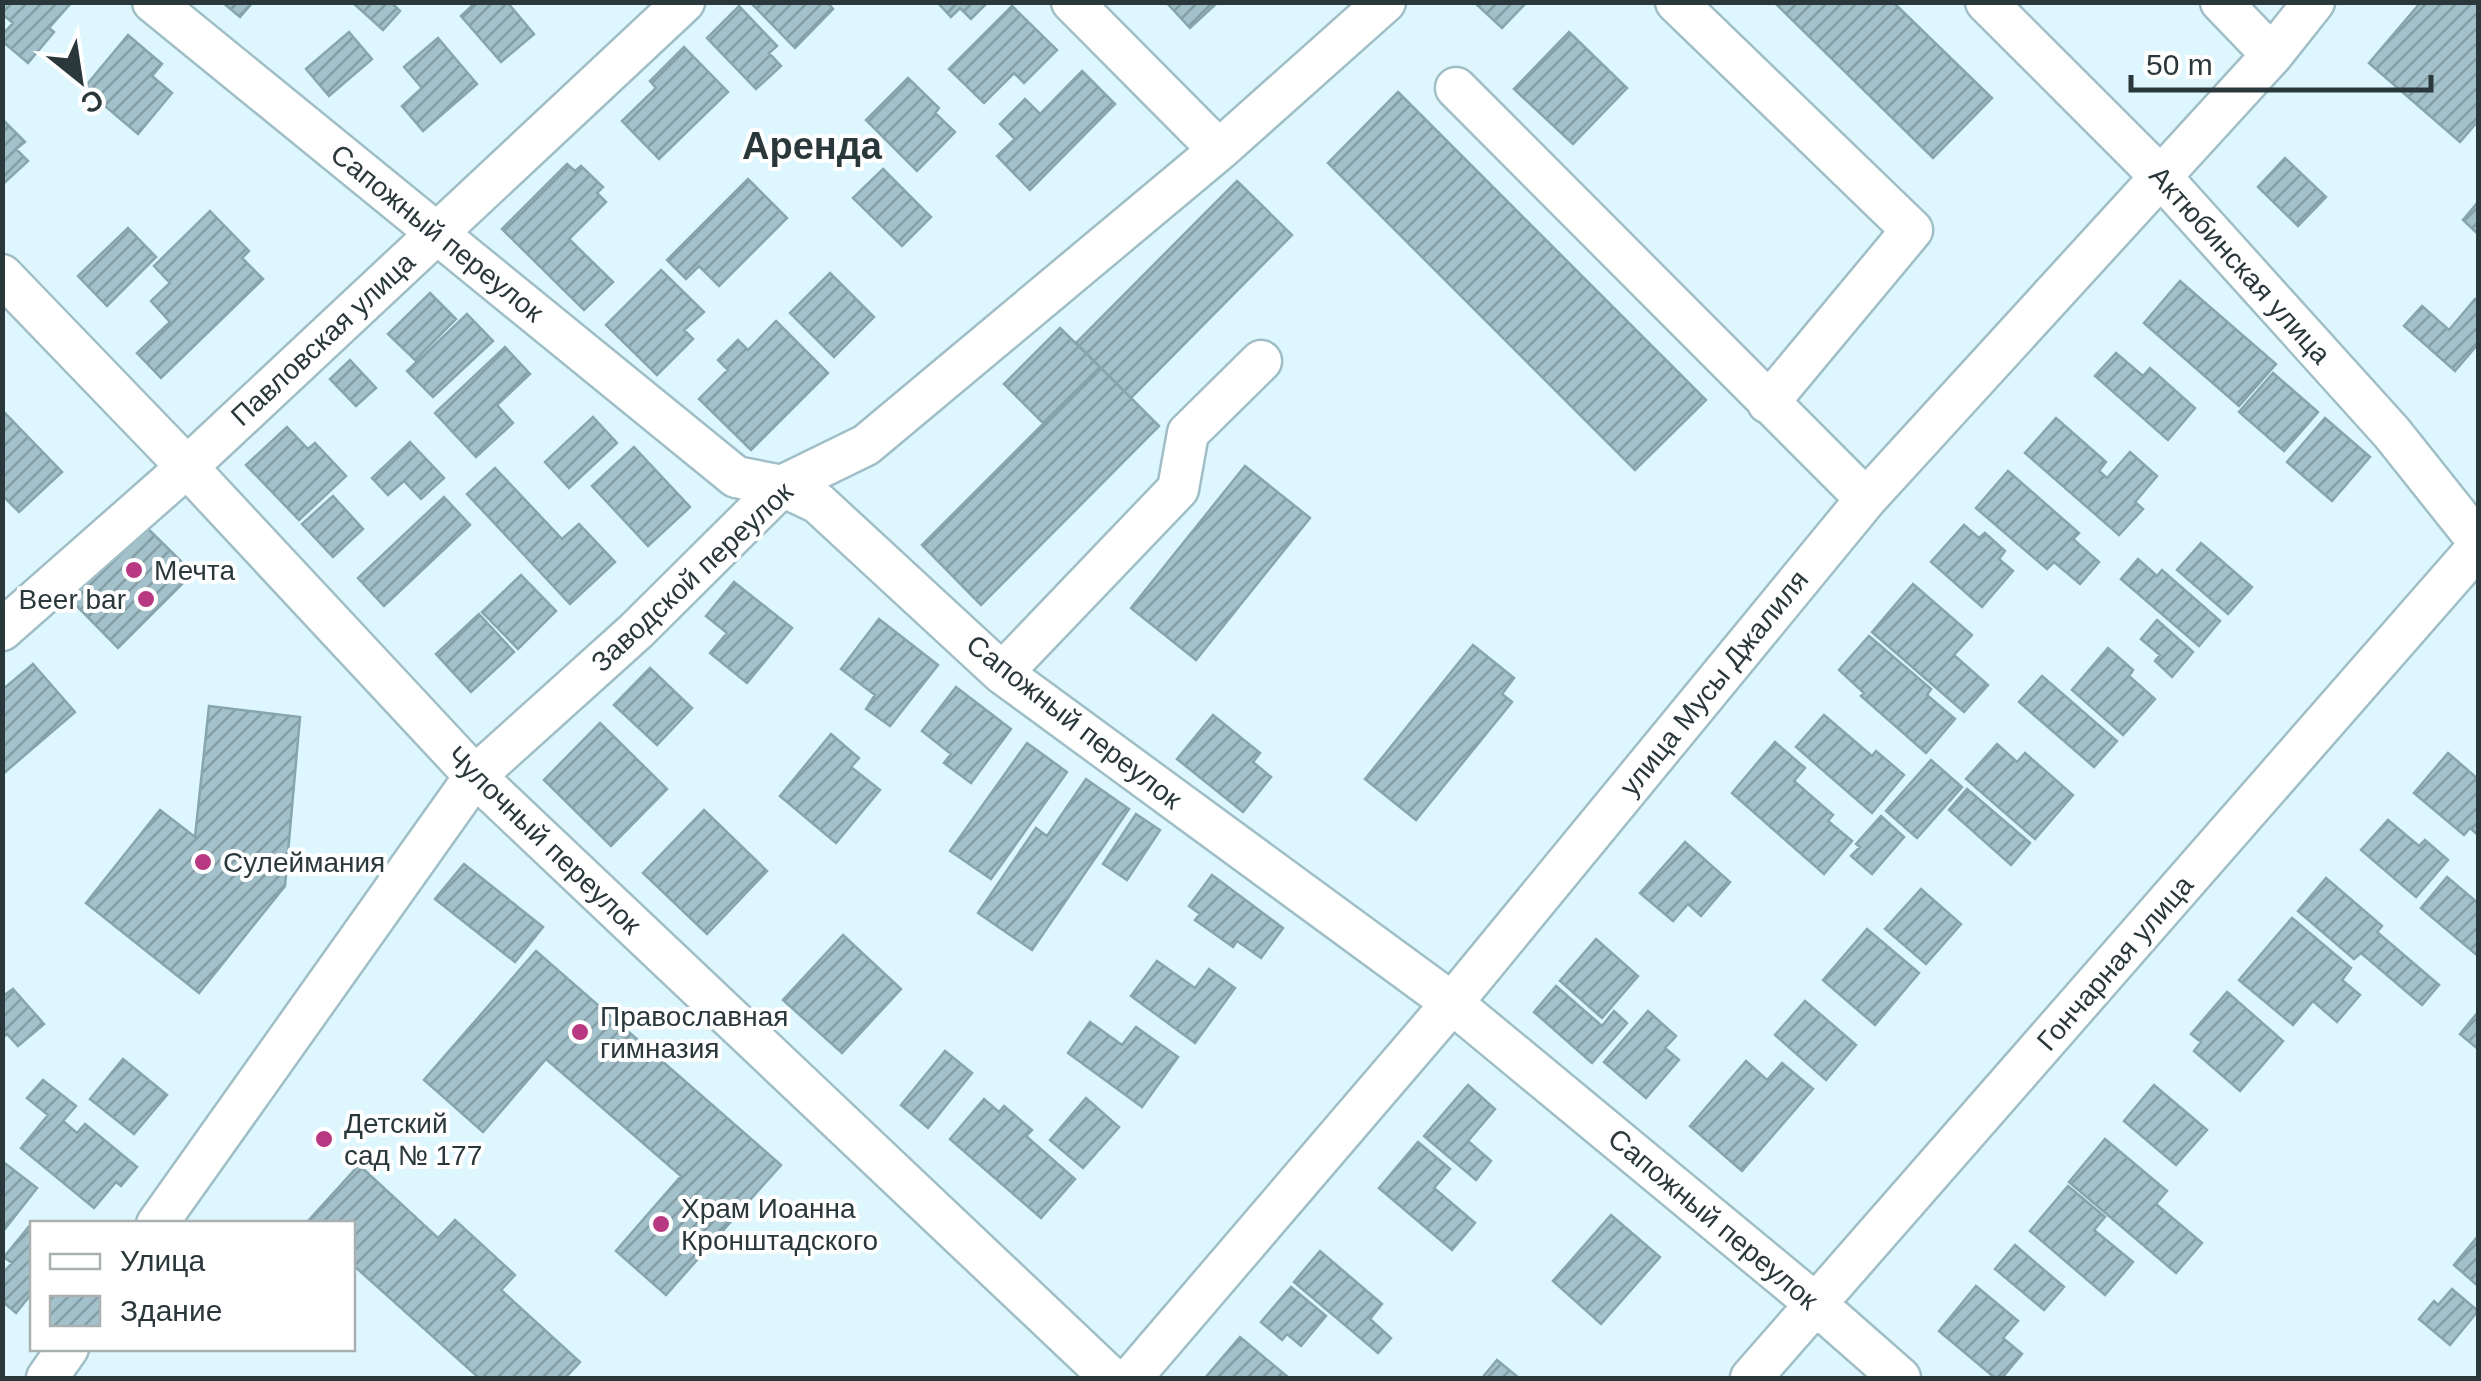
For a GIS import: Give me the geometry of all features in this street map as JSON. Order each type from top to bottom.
[{"type":"street","name":"Сапожный переулок","points":[[153,2],[736,477],[800,494],[1002,673],[1452,1004],[1900,1378]]},
{"type":"street","name":"Павловская улица","points":[[2,630],[187,467],[684,2]]},
{"type":"street","points":[[1072,2],[1219,150],[1385,2]]},
{"type":"street","points":[[1676,2],[1912,230],[1768,402]]},
{"type":"street","name":"Актюбинская улица","points":[[1986,2],[2161,177],[2392,433],[2478,544]]},
{"type":"street","points":[[2221,2],[2272,55]]},
{"type":"street","name":"улица Мусы Джалиля","points":[[1131,1378],[1452,1004],[1866,499],[2272,55],[2314,2]]},
{"type":"street","points":[[1456,88],[1866,499]]},
{"type":"street","name":"Заводской переулок","points":[[159,1221],[474,776],[636,631],[1219,150]]},
{"type":"street","name":"Чулочный переулок","points":[[2,275],[474,776],[1112,1378]]},
{"type":"street","points":[[1002,673],[1178,488],[1188,433],[1261,362]]},
{"type":"street","name":"Гончарная улица","points":[[1752,1378],[2478,544]]},
{"type":"street","points":[[47,1378],[66,1351]]},
{"type":"building","points":[[2,2],[71,3],[49,28],[54,32],[28,63],[2,41],[2,35],[13,23],[2,14]]},
{"type":"building","points":[[222,2],[253,2],[240,17]]},
{"type":"building","points":[[352,2],[391,2],[400,11],[383,30]]},
{"type":"building","points":[[476,2],[507,2],[534,34],[501,62],[461,16]]},
{"type":"building","points":[[750,2],[827,2],[833,9],[795,48]]},
{"type":"building","points":[[937,2],[988,2],[971,19],[960,8],[951,17]]},
{"type":"building","points":[[1166,2],[1218,2],[1190,28]]},
{"type":"building","points":[[1474,2],[1527,2],[1502,28]]},
{"type":"building","points":[[1774,2],[1893,2],[1992,98],[1933,158]]},
{"type":"building","points":[[2421,2],[2478,2],[2478,121],[2460,142],[2369,63]]},
{"type":"building","points":[[739,6],[777,46],[769,53],[781,66],[756,89],[707,38]]},
{"type":"building","points":[[1012,6],[1057,50],[1024,83],[1014,73],[984,103],[949,69]]},
{"type":"building","points":[[349,32],[372,59],[329,96],[306,69]]},
{"type":"building","points":[[1569,32],[1627,88],[1573,144],[1514,89]]},
{"type":"building","points":[[128,35],[162,64],[152,76],[172,93],[138,134],[84,88]]},
{"type":"building","points":[[438,38],[477,84],[423,131],[402,106],[422,88],[404,67]]},
{"type":"building","points":[[684,47],[728,92],[659,159],[622,121],[656,88],[650,81]]},
{"type":"building","points":[[1082,71],[1115,104],[1030,190],[997,156],[1015,139],[1000,124],[1025,99],[1040,114]]},
{"type":"building","points":[[908,78],[939,108],[935,113],[955,132],[917,171],[866,120]]},
{"type":"building","points":[[1398,92],[1706,400],[1635,470],[1328,163]]},
{"type":"building","points":[[2,119],[25,142],[16,149],[28,161],[2,185]]},
{"type":"building","points":[[2285,158],[2326,197],[2298,226],[2258,187]]},
{"type":"building","points":[[567,164],[575,171],[581,166],[603,187],[597,193],[606,202],[569,239],[613,282],[584,310],[502,229]]},
{"type":"building","points":[[883,169],[931,217],[902,246],[853,198]]},
{"type":"building","points":[[748,179],[787,218],[719,286],[699,266],[686,279],[667,260]]},
{"type":"building","points":[[1237,181],[1292,235],[1131,398],[1076,343]]},
{"type":"building","points":[[2478,202],[2478,234],[2463,220]]},
{"type":"building","points":[[210,211],[249,251],[242,258],[263,279],[161,378],[137,353],[170,322],[151,301],[170,283],[154,266]]},
{"type":"building","points":[[128,228],[156,257],[107,306],[78,276]]},
{"type":"building","points":[[661,270],[704,312],[684,330],[693,339],[657,375],[606,325]]},
{"type":"building","points":[[830,273],[874,317],[834,357],[790,313]]},
{"type":"building","points":[[2180,281],[2276,364],[2239,406],[2144,323]]},
{"type":"building","points":[[430,293],[456,319],[415,360],[388,334]]},
{"type":"building","points":[[2475,299],[2478,344],[2455,371],[2404,326],[2422,306],[2449,330]]},
{"type":"building","points":[[467,314],[493,341],[433,397],[407,371]]},
{"type":"building","points":[[776,321],[828,373],[751,450],[699,399],[728,370],[718,360],[738,340],[748,350]]},
{"type":"building","points":[[1060,328],[1100,367],[1043,423],[1004,384]]},
{"type":"building","points":[[505,347],[530,374],[497,405],[513,423],[476,457],[435,413]]},
{"type":"building","points":[[2116,353],[2143,376],[2150,368],[2195,408],[2168,440],[2095,376]]},
{"type":"building","points":[[350,360],[376,388],[356,406],[330,379]]},
{"type":"building","points":[[1100,367],[1159,426],[981,605],[922,545]]},
{"type":"building","points":[[2273,373],[2318,412],[2284,451],[2239,412]]},
{"type":"building","points":[[3,411],[62,472],[19,512],[2,495]]},
{"type":"building","points":[[593,417],[617,443],[569,488],[545,462]]},
{"type":"building","points":[[2056,418],[2106,462],[2099,471],[2107,478],[2130,452],[2157,476],[2135,502],[2143,509],[2119,535],[2025,453]]},
{"type":"building","points":[[2325,418],[2370,457],[2332,501],[2287,462]]},
{"type":"building","points":[[287,427],[308,449],[315,443],[346,476],[299,520],[246,465]]},
{"type":"building","points":[[410,442],[444,478],[421,499],[404,481],[388,495],[372,478]]},
{"type":"building","points":[[634,447],[690,507],[648,546],[592,486]]},
{"type":"building","points":[[1245,466],[1310,518],[1196,660],[1131,608]]},
{"type":"building","points":[[495,468],[562,539],[579,524],[615,562],[570,604],[467,494]]},
{"type":"building","points":[[2008,471],[2079,533],[2073,539],[2099,562],[2080,584],[2054,562],[2047,569],[1976,508]]},
{"type":"building","points":[[333,496],[363,529],[333,557],[302,524]]},
{"type":"building","points":[[444,497],[470,525],[384,606],[358,578]]},
{"type":"building","points":[[139,520],[193,573],[118,648],[65,594]]},
{"type":"building","points":[[1964,525],[1979,538],[1985,533],[2005,551],[1999,559],[2013,571],[1982,607],[1931,562]]},
{"type":"building","points":[[2201,543],[2252,587],[2228,614],[2177,570]]},
{"type":"building","points":[[2138,559],[2157,576],[2162,570],[2220,621],[2199,646],[2121,579]]},
{"type":"building","points":[[521,575],[556,611],[518,649],[482,612]]},
{"type":"building","points":[[734,582],[792,628],[747,683],[710,653],[727,633],[706,616]]},
{"type":"building","points":[[1913,584],[1972,635],[1954,655],[1988,685],[1964,712],[1872,632]]},
{"type":"building","points":[[479,614],[514,652],[471,692],[436,654]]},
{"type":"building","points":[[879,619],[938,665],[890,726],[866,709],[875,695],[841,669]]},
{"type":"building","points":[[2157,620],[2193,652],[2172,677],[2155,661],[2160,655],[2141,639]]},
{"type":"building","points":[[1869,636],[1931,689],[1927,695],[1955,719],[1926,753],[1861,696],[1864,693],[1839,670]]},
{"type":"building","points":[[1473,645],[1514,678],[1502,694],[1512,702],[1416,820],[1365,779]]},
{"type":"building","points":[[2108,648],[2133,670],[2129,676],[2155,699],[2123,735],[2072,690]]},
{"type":"building","points":[[33,664],[75,712],[4,773],[2,690]]},
{"type":"building","points":[[650,668],[692,708],[657,745],[614,705]]},
{"type":"building","points":[[2042,676],[2117,741],[2094,767],[2019,702]]},
{"type":"building","points":[[956,687],[1011,729],[971,783],[944,763],[951,754],[922,731]]},
{"type":"building","name":"Сулеймания","points":[[209,706],[300,717],[285,886],[199,993],[86,903],[160,810],[195,837]]},
{"type":"building","points":[[1213,715],[1260,753],[1253,762],[1271,777],[1243,812],[1177,759]]},
{"type":"building","points":[[1824,715],[1872,756],[1876,751],[1904,775],[1872,813],[1796,747]]},
{"type":"building","points":[[600,723],[667,789],[611,846],[544,780]]},
{"type":"building","points":[[831,734],[859,758],[851,767],[880,790],[836,843],[780,796]]},
{"type":"building","points":[[1775,742],[1805,768],[1794,781],[1833,815],[1828,821],[1852,841],[1824,874],[1732,793]]},
{"type":"building","points":[[1027,743],[1067,772],[991,879],[950,851]]},
{"type":"building","points":[[1997,744],[2017,762],[2025,753],[2073,795],[2035,839],[1966,779]]},
{"type":"building","points":[[2448,753],[2478,779],[2478,835],[2470,828],[2464,835],[2414,793]]},
{"type":"building","points":[[1931,760],[1962,787],[1917,838],[1886,811]]},
{"type":"building","points":[[1086,779],[1129,809],[1032,950],[978,913],[1036,828],[1047,836]]},
{"type":"building","points":[[1967,789],[2030,843],[2011,865],[1949,810]]},
{"type":"building","points":[[704,810],[767,871],[707,934],[643,873]]},
{"type":"building","points":[[1136,814],[1160,830],[1127,880],[1103,864]]},
{"type":"building","points":[[1881,816],[1904,837],[1872,874],[1851,856],[1860,847],[1856,844]]},
{"type":"building","points":[[2388,820],[2419,846],[2425,840],[2448,860],[2416,897],[2361,850]]},
{"type":"building","points":[[1685,842],[1730,882],[1701,916],[1688,904],[1673,921],[1640,893]]},
{"type":"building","points":[[464,864],[543,927],[515,962],[435,899]]},
{"type":"building","points":[[1212,875],[1283,928],[1261,958],[1237,941],[1233,947],[1195,920],[1200,914],[1189,906]]},
{"type":"building","points":[[2447,877],[2478,903],[2478,956],[2421,908]]},
{"type":"building","points":[[2326,878],[2382,926],[2377,932],[2439,985],[2422,1005],[2361,953],[2354,959],[2298,911]]},
{"type":"building","points":[[1921,889],[1961,924],[1926,964],[1885,929]]},
{"type":"building","points":[[2292,918],[2351,968],[2342,980],[2360,995],[2337,1022],[2313,1001],[2293,1025],[2239,980]]},
{"type":"building","points":[[1867,929],[1919,973],[1875,1025],[1823,980]]},
{"type":"building","points":[[843,935],[901,989],[842,1053],[783,1000]]},
{"type":"building","points":[[1596,939],[1638,976],[1602,1018],[1560,981]]},
{"type":"building","points":[[536,951],[781,1165],[666,1295],[616,1251],[681,1176],[546,1059],[483,1132],[424,1080]]},
{"type":"building","points":[[1157,961],[1195,988],[1209,969],[1235,988],[1195,1043],[1131,996]]},
{"type":"building","points":[[1556,986],[1602,1026],[1614,1011],[1627,1023],[1592,1063],[1534,1012]]},
{"type":"building","points":[[13,989],[44,1024],[18,1046],[7,1034],[2,1038],[2,997]]},
{"type":"building","points":[[2227,992],[2283,1041],[2240,1091],[2194,1051],[2201,1042],[2191,1034]]},
{"type":"building","points":[[1805,1001],[1856,1045],[1826,1080],[1775,1035]]},
{"type":"building","points":[[1648,1011],[1676,1036],[1665,1048],[1679,1060],[1646,1098],[1604,1062]]},
{"type":"building","points":[[2478,1012],[2478,1049],[2460,1034]]},
{"type":"building","points":[[1090,1022],[1122,1045],[1136,1027],[1178,1057],[1142,1107],[1068,1053]]},
{"type":"building","points":[[945,1051],[972,1073],[928,1128],[901,1105]]},
{"type":"building","points":[[123,1059],[167,1095],[134,1134],[90,1099]]},
{"type":"building","points":[[1746,1061],[1767,1080],[1782,1063],[1813,1089],[1742,1171],[1690,1126]]},
{"type":"building","points":[[43,1080],[76,1106],[63,1121],[77,1133],[85,1124],[137,1167],[121,1186],[116,1182],[94,1208],[21,1148],[48,1115],[27,1098]]},
{"type":"building","points":[[1468,1085],[1495,1109],[1468,1141],[1491,1161],[1476,1180],[1424,1136]]},
{"type":"building","points":[[2154,1085],[2207,1130],[2176,1165],[2124,1121]]},
{"type":"building","points":[[1086,1098],[1119,1127],[1083,1168],[1050,1140]]},
{"type":"building","points":[[984,1099],[999,1112],[1004,1106],[1032,1130],[1026,1136],[1075,1179],[1041,1218],[950,1139]]},
{"type":"building","points":[[2105,1139],[2167,1191],[2156,1204],[2202,1243],[2176,1273],[2069,1182]]},
{"type":"building","points":[[1418,1142],[1450,1169],[1434,1188],[1475,1223],[1452,1250],[1379,1188]]},
{"type":"building","points":[[2,1161],[37,1188],[4,1230],[2,1228]]},
{"type":"building","points":[[359,1165],[438,1238],[455,1220],[515,1275],[501,1290],[580,1362],[565,1378],[479,1378],[355,1267],[355,1221],[308,1221]]},
{"type":"building","points":[[2068,1186],[2105,1217],[2094,1230],[2133,1262],[2105,1295],[2030,1231]]},
{"type":"building","points":[[1611,1215],[1660,1257],[1601,1324],[1553,1281]]},
{"type":"building","points":[[30,1225],[30,1296],[16,1313],[2,1301],[2,1274],[12,1263],[4,1257]]},
{"type":"building","points":[[2478,1236],[2478,1286],[2454,1265]]},
{"type":"building","points":[[2015,1245],[2064,1287],[2044,1310],[1995,1269]]},
{"type":"building","points":[[1320,1251],[1382,1304],[1370,1319],[1391,1338],[1378,1353],[1294,1282]]},
{"type":"building","points":[[1976,1286],[2018,1321],[2003,1338],[2022,1354],[2002,1378],[1995,1378],[1939,1331]]},
{"type":"building","points":[[1291,1287],[1326,1316],[1301,1346],[1287,1334],[1282,1340],[1261,1322]]},
{"type":"building","points":[[2452,1289],[2478,1311],[2450,1345],[2419,1319],[2434,1301],[2438,1305]]},
{"type":"building","points":[[1240,1337],[1289,1378],[1205,1378]]},
{"type":"building","points":[[1497,1360],[1519,1378],[1482,1378]]},
{"type":"place","name":"Мечта","points":[[134,570]]},
{"type":"place","name":"Beer bar","points":[[146,599]]},
{"type":"place","name":"Сулеймания","points":[[203,862]]},
{"type":"place","name":"Православная гимназия","points":[[580,1032]]},
{"type":"place","name":"Детский сад № 177","points":[[324,1139]]},
{"type":"place","name":"Храм Иоанна Кронштадского","points":[[661,1224]]},
{"type":"district","name":"Аренда","points":[[812,146]]}]
